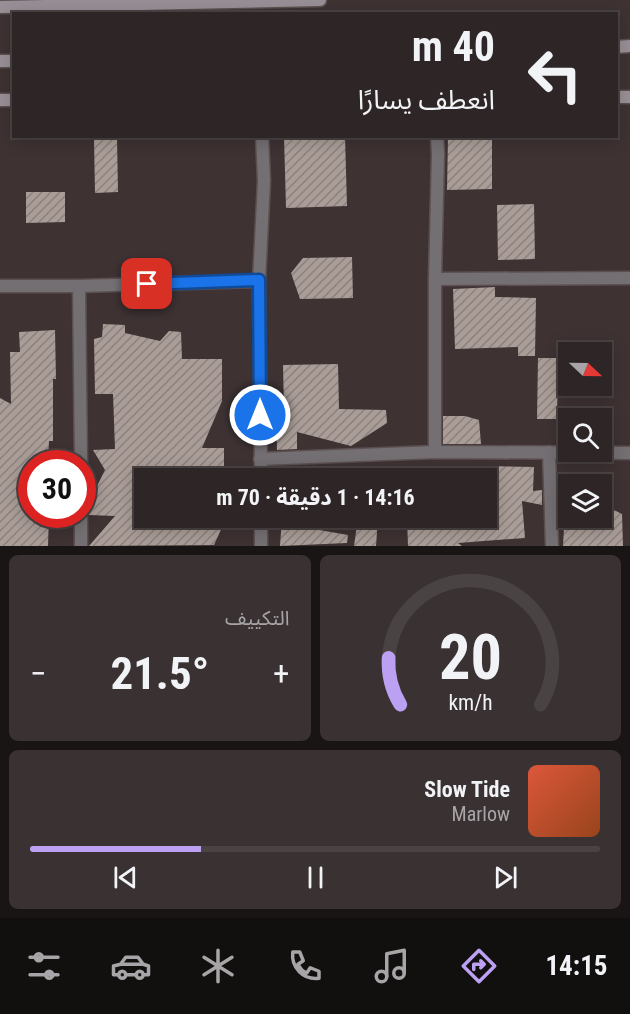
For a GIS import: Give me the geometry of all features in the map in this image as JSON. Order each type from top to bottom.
[{"type":"main road","points":[[0,7],[320,0]]},
{"type":"street","points":[[260,468],[259,280],[264,181],[262,138]]},
{"type":"street","points":[[435,452],[437,138]]},
{"type":"street","points":[[435,279],[630,278]]},
{"type":"street","points":[[0,286],[79,286],[259,280]]},
{"type":"street","points":[[79,286],[81,450]]},
{"type":"street","points":[[260,459],[435,452],[630,453]]},
{"type":"street","points":[[549,452],[552,546]]},
{"type":"street","points":[[81,528],[81,546]]},
{"type":"street","points":[[261,528],[261,546]]},
{"type":"building","points":[[117,138],[118,192],[95,193],[94,139]]},
{"type":"building","points":[[284,138],[345,138],[347,206],[286,208]]},
{"type":"building","points":[[448,138],[492,138],[492,189],[447,190]]},
{"type":"building","points":[[26,192],[65,192],[65,222],[26,223]]},
{"type":"building","points":[[534,204],[535,259],[498,260],[497,205]]},
{"type":"building","points":[[352,257],[353,298],[300,299],[291,273],[303,258]]},
{"type":"building","points":[[495,287],[495,297],[536,298],[535,356],[518,356],[518,347],[455,349],[453,289]]},
{"type":"building","points":[[103,324],[125,325],[125,333],[160,341],[169,331],[181,332],[182,359],[222,359],[222,401],[202,448],[224,448],[224,468],[134,468],[134,528],[222,528],[214,545],[89,546],[115,516],[96,515],[96,488],[105,470],[96,455],[96,450],[93,450],[115,449],[113,394],[95,394],[94,339],[102,337]]},
{"type":"building","points":[[55,330],[56,379],[53,379],[53,441],[49,441],[49,450],[18,450],[18,528],[49,528],[48,546],[0,546],[0,398],[11,404],[10,352],[20,352],[19,332]]},
{"type":"building","points":[[538,358],[558,358],[557,419],[537,419]]},
{"type":"building","points":[[338,364],[339,409],[386,410],[387,423],[351,446],[297,432],[297,449],[277,450],[276,409],[284,409],[283,365]]},
{"type":"building","points":[[443,416],[465,416],[479,420],[481,444],[443,444]]},
{"type":"building","points":[[486,466],[534,467],[533,491],[542,490],[542,505],[522,501],[525,538],[458,543],[462,546],[408,546],[407,528],[497,528],[497,468],[486,468]]},
{"type":"building","points":[[612,509],[622,514],[623,546],[563,546],[564,528],[612,528]]},
{"type":"building","points":[[281,528],[308,528],[348,535],[347,543],[280,546]]},
{"type":"building","points":[[357,528],[377,528],[376,546],[354,546]]},
{"type":"route","points":[[147,284],[259,280],[260,415]]}]
